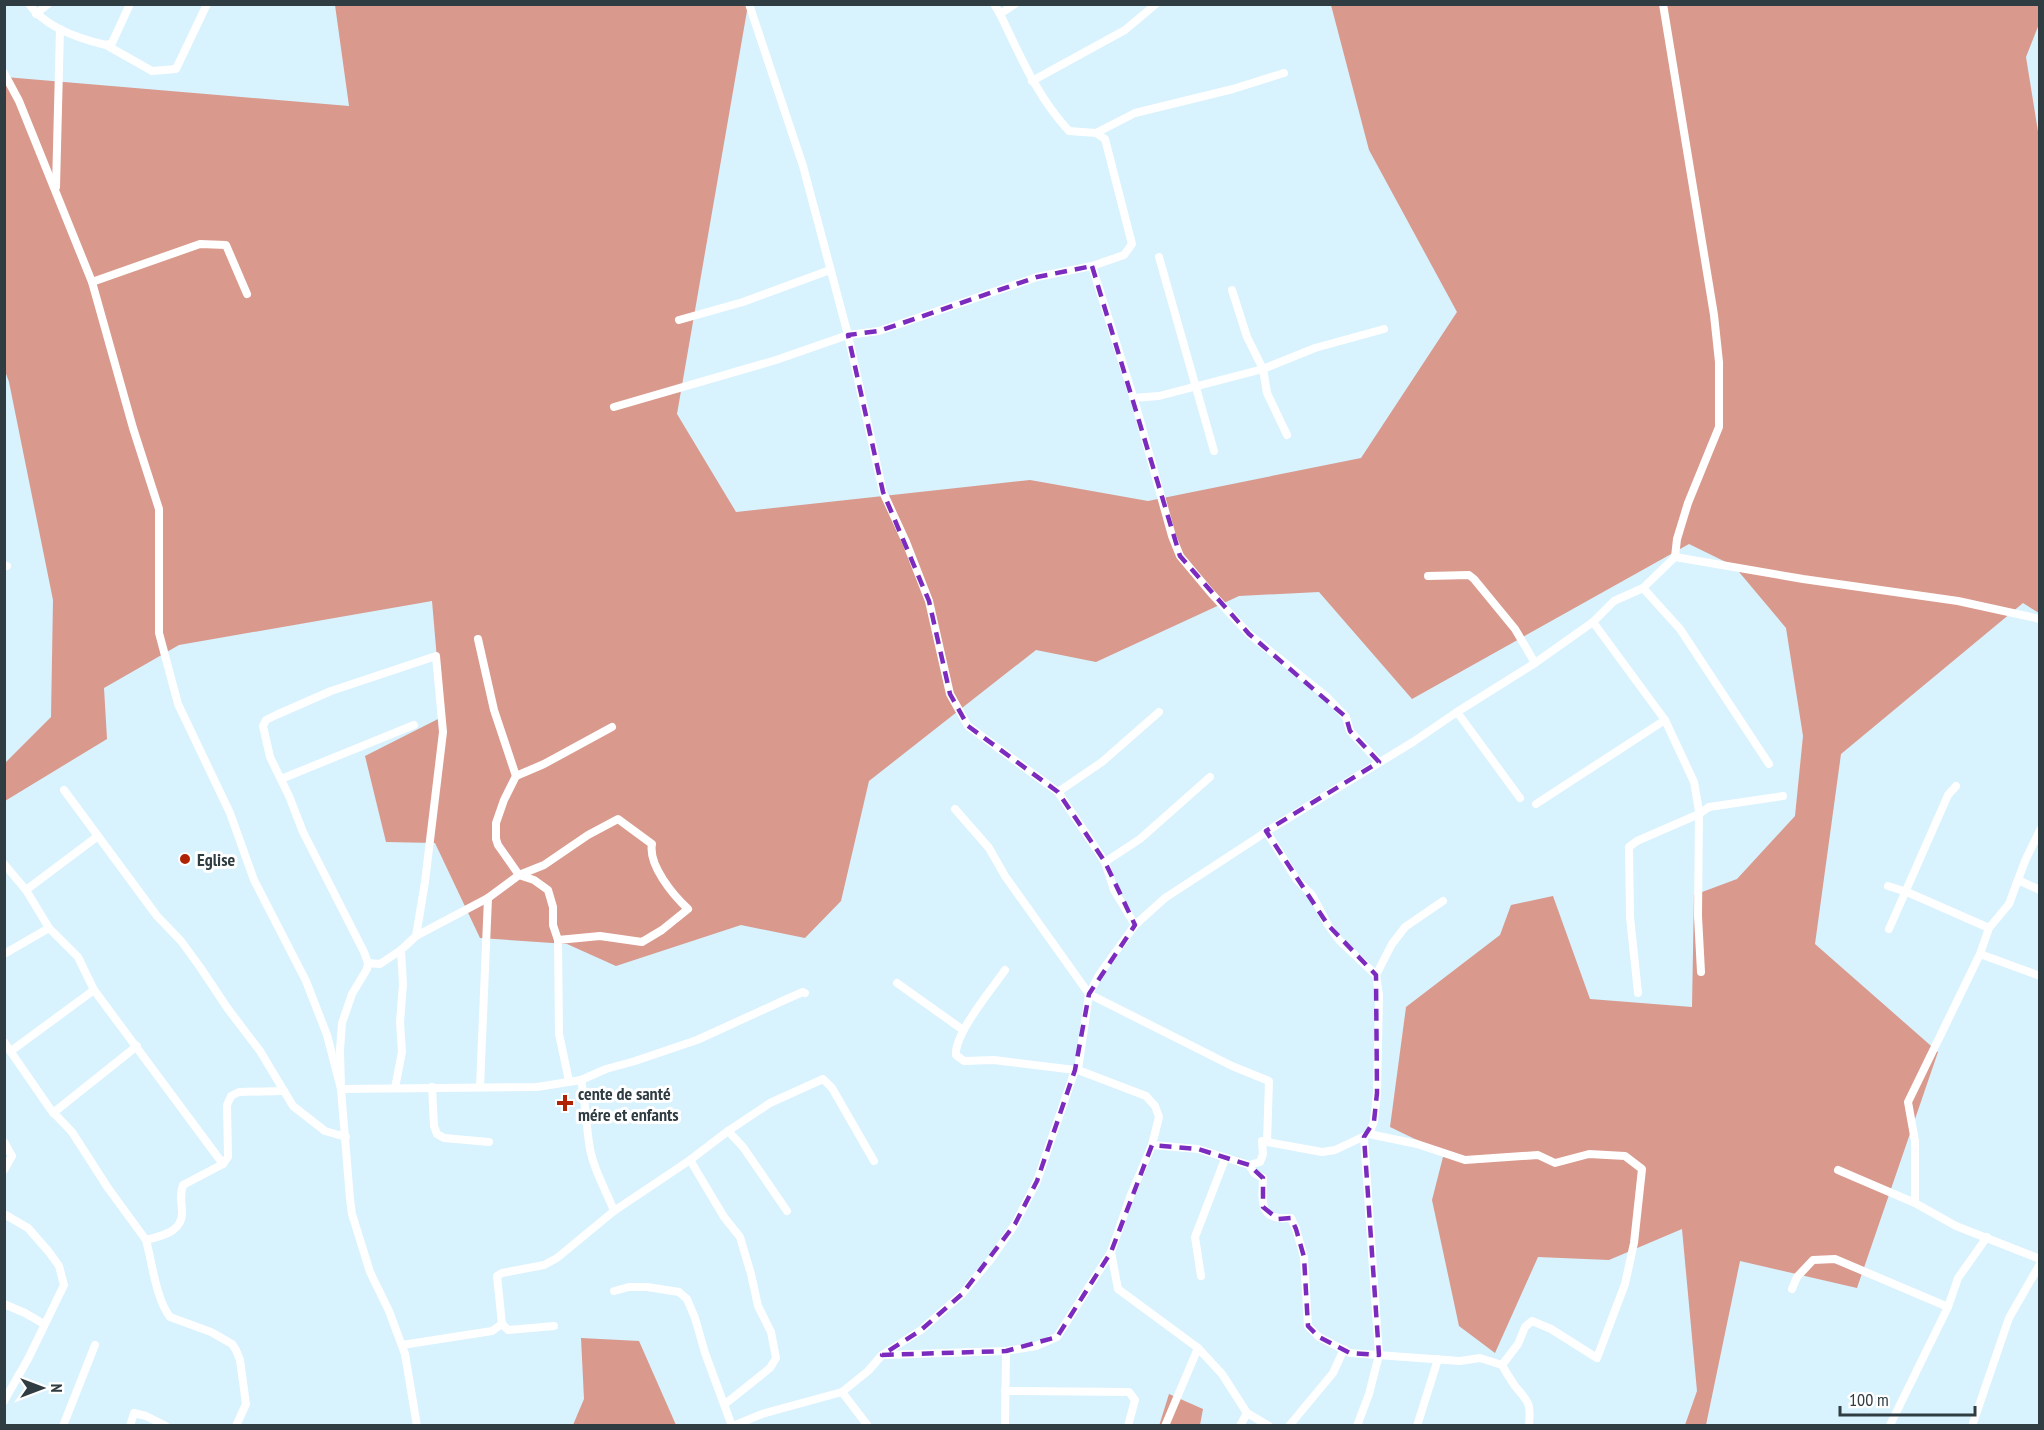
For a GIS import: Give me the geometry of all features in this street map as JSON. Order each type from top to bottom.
[{"type":"street","points":[[29,4],[36,14],[60,29],[106,45],[152,71],[176,69],[207,4]]},
{"type":"street","points":[[36,14],[48,4]]},
{"type":"street","points":[[106,45],[112,43],[130,4]]},
{"type":"street","points":[[749,4],[803,166],[848,335],[883,492],[929,601],[950,694],[968,726],[1058,792],[1105,862],[1114,890],[1135,925]]},
{"type":"street","points":[[614,407],[776,360],[848,335],[879,331],[1037,277],[1092,266],[1124,255],[1132,244],[1105,139],[1096,133],[1069,131],[1055,116],[1032,81],[994,4]]},
{"type":"street","points":[[1000,14],[1015,4]]},
{"type":"street","points":[[1032,81],[1125,30],[1156,4]]},
{"type":"street","points":[[614,1291],[629,1287],[647,1287],[679,1292],[687,1299],[710,1368],[733,1425],[762,1414],[842,1392],[868,1371],[882,1355],[921,1330],[962,1294],[991,1259],[1015,1224],[1037,1181],[1076,1070],[1089,994],[1099,975],[1135,925],[1184,884],[1266,831],[1413,742],[1535,663],[1593,622],[1614,600],[1643,588],[1675,557],[1677,538],[1688,503],[1719,427],[1719,362],[1714,315],[1663,4]]},
{"type":"street","points":[[56,192],[60,29]]},
{"type":"street","points":[[4,73],[19,101],[92,282],[133,428],[159,509],[159,633],[178,704],[230,813],[254,880],[306,981],[327,1035],[341,1089]]},
{"type":"street","points":[[1096,133],[1135,113],[1233,89],[1284,73]]},
{"type":"street","points":[[92,282],[200,244],[226,245],[247,294]]},
{"type":"street","points":[[1159,257],[1214,451]]},
{"type":"street","points":[[1092,266],[1133,398],[1172,536],[1180,556],[1249,634],[1327,697],[1346,717],[1350,731],[1379,762]]},
{"type":"street","points":[[679,320],[743,302],[830,270]]},
{"type":"street","points":[[1232,290],[1247,337],[1263,369],[1268,393],[1287,435]]},
{"type":"street","points":[[1133,398],[1160,396],[1263,369],[1315,348],[1384,329]]},
{"type":"street","points":[[1675,557],[1803,579],[1958,601],[2040,619]]},
{"type":"street","points":[[1428,576],[1469,575],[1474,579],[1515,628],[1535,663]]},
{"type":"street","points":[[1643,588],[1680,629],[1769,764]]},
{"type":"street","points":[[1593,622],[1665,720],[1694,783],[1699,814],[1698,916],[1701,972]]},
{"type":"street","points":[[478,639],[494,710],[516,776]]},
{"type":"street","points":[[416,936],[425,882],[443,732],[436,656],[331,691],[266,720],[263,726],[270,757],[303,832],[368,963],[364,976],[357,983],[352,994],[342,1023],[340,1050],[341,1089],[352,1214],[370,1272],[402,1345],[417,1425]]},
{"type":"street","points":[[1058,792],[1102,762],[1160,712]]},
{"type":"street","points":[[1457,712],[1520,798]]},
{"type":"street","points":[[1536,804],[1665,720]]},
{"type":"street","points":[[281,780],[414,725]]},
{"type":"street","points":[[569,1081],[559,1034],[558,940],[552,925],[553,907],[548,890],[534,880],[519,875],[498,845],[496,823],[516,776],[544,765],[612,728]]},
{"type":"street","points":[[1105,862],[1140,839],[1210,777]]},
{"type":"street","points":[[1889,929],[1948,795],[1956,786]]},
{"type":"street","points":[[64,790],[157,916],[181,941],[200,967],[260,1051],[293,1106],[325,1131],[346,1137]]},
{"type":"street","points":[[1638,993],[1630,917],[1629,847],[1709,807],[1784,796]]},
{"type":"street","points":[[955,810],[989,848],[1005,876],[1089,994],[1232,1066],[1269,1081],[1267,1142]]},
{"type":"street","points":[[368,963],[380,964],[401,950],[416,936],[488,898],[519,875],[544,865],[588,835],[618,819],[652,844],[651,852],[663,880],[676,898],[688,909],[662,930],[642,942],[600,936],[558,940]]},
{"type":"street","points":[[1915,1203],[1915,1141],[1908,1102],[1980,954],[1989,928],[2009,904],[2040,830]]},
{"type":"street","points":[[1266,831],[1297,880],[1312,895],[1328,926],[1339,940],[1376,975],[1380,995],[1377,1094],[1374,1121],[1366,1136],[1380,1355],[1357,1425]]},
{"type":"street","points":[[26,890],[98,836]]},
{"type":"street","points":[[4,864],[26,890],[49,928],[78,957],[94,990],[223,1164]]},
{"type":"street","points":[[2018,880],[2040,890]]},
{"type":"street","points":[[1888,886],[1989,928]]},
{"type":"street","points":[[480,1087],[488,898]]},
{"type":"street","points":[[1376,975],[1392,944],[1405,927],[1443,901]]},
{"type":"street","points":[[4,954],[49,928]]},
{"type":"street","points":[[395,1088],[402,1052],[401,950]]},
{"type":"street","points":[[1980,954],[2040,976]]},
{"type":"street","points":[[882,1355],[1006,1351],[1036,1346],[1057,1337],[1111,1252],[1130,1197],[1152,1145],[1159,1117],[1155,1106],[1146,1096],[1076,1070],[994,1060],[964,1061],[956,1055],[955,1048],[963,1030],[1005,970]]},
{"type":"street","points":[[897,983],[963,1030]]},
{"type":"street","points":[[11,1051],[94,990]]},
{"type":"street","points":[[341,1089],[537,1087],[581,1080],[606,1069],[696,1040],[805,993]]},
{"type":"street","points":[[4,1042],[53,1113],[72,1132],[108,1188],[146,1240],[157,1285],[170,1317],[211,1332],[232,1344],[236,1350],[240,1360],[246,1404],[236,1425]]},
{"type":"street","points":[[53,1113],[137,1046]]},
{"type":"street","points":[[554,1326],[508,1330],[502,1324],[497,1276],[544,1265],[557,1258],[614,1210],[770,1103],[823,1079],[832,1088],[874,1161]]},
{"type":"street","points":[[581,1080],[585,1096],[590,1151],[596,1171],[614,1210]]},
{"type":"street","points":[[432,1088],[434,1126],[437,1134],[444,1138],[489,1142]]},
{"type":"street","points":[[146,1240],[159,1237],[180,1226],[183,1185],[223,1164],[228,1157],[227,1105],[231,1096],[238,1092],[284,1091]]},
{"type":"street","points":[[729,1131],[743,1147],[787,1211]]},
{"type":"street","points":[[1152,1145],[1198,1149],[1249,1165],[1260,1162],[1263,1154],[1262,1141],[1322,1152],[1335,1150],[1366,1136],[1417,1144],[1465,1160],[1538,1155],[1555,1163],[1589,1154],[1625,1156],[1642,1169],[1634,1243],[1625,1284],[1597,1358],[1551,1329],[1532,1321],[1525,1327],[1518,1344],[1502,1365]]},
{"type":"street","points":[[4,1142],[12,1156],[4,1170]]},
{"type":"street","points":[[1201,1276],[1195,1237],[1225,1159]]},
{"type":"street","points":[[690,1160],[724,1217],[740,1237],[758,1306],[771,1332],[776,1358],[770,1368],[725,1404]]},
{"type":"street","points":[[1249,1165],[1254,1173],[1263,1178],[1263,1207],[1268,1214],[1278,1219],[1291,1218],[1296,1228],[1304,1257],[1308,1326],[1318,1337],[1350,1353],[1460,1361],[1480,1358],[1502,1365],[1514,1385],[1527,1399],[1530,1411],[1529,1425]]},
{"type":"street","points":[[1838,1170],[1915,1203],[1956,1226],[2040,1259]]},
{"type":"street","points":[[4,1214],[28,1228],[59,1266],[64,1285],[28,1359],[6,1395]]},
{"type":"street","points":[[1890,1425],[1948,1307],[1958,1278],[1987,1237]]},
{"type":"street","points":[[1111,1252],[1118,1289],[1198,1348],[1222,1374],[1247,1413],[1269,1425]]},
{"type":"street","points":[[1792,1289],[1797,1277],[1813,1260],[1834,1259],[1948,1307]]},
{"type":"street","points":[[1972,1425],[2009,1318],[2040,1264]]},
{"type":"street","points":[[4,1304],[25,1312],[44,1324]]},
{"type":"street","points":[[402,1345],[492,1331],[502,1324]]},
{"type":"street","points":[[63,1425],[95,1345]]},
{"type":"street","points":[[1165,1425],[1198,1348]]},
{"type":"street","points":[[1289,1425],[1333,1373],[1344,1349]]},
{"type":"street","points":[[1005,1425],[1006,1351]]},
{"type":"street","points":[[1417,1425],[1438,1359]]},
{"type":"street","points":[[1005,1391],[1129,1392],[1135,1400],[1128,1425]]},
{"type":"street","points":[[842,1392],[868,1425]]},
{"type":"street","points":[[130,1425],[134,1413],[166,1425]]},
{"type":"street","points":[[1240,1425],[1247,1413]]},
{"type":"highlighted area","points":[[1092,266],[1180,556],[1249,634],[1346,717],[1350,731],[1379,762],[1266,831],[1328,925],[1376,975],[1377,1093],[1374,1121],[1364,1137],[1379,1355],[1350,1353],[1319,1337],[1308,1326],[1304,1257],[1296,1229],[1291,1218],[1278,1219],[1263,1207],[1263,1178],[1249,1165],[1198,1149],[1152,1145],[1111,1252],[1057,1337],[1006,1351],[882,1355],[921,1330],[962,1294],[1015,1224],[1037,1181],[1075,1070],[1089,994],[1135,925],[1105,862],[1058,792],[968,726],[950,694],[929,601],[883,492],[848,335],[879,331],[1037,277]]},
{"type":"shaded area","points":[[335,5],[748,5],[677,414],[736,512],[1030,480],[1148,501],[1361,458],[1457,312],[1369,150],[1331,5],[2039,5],[2039,24],[2026,57],[2040,144],[2039,613],[2023,603],[1841,754],[1815,944],[1938,1052],[1857,1288],[1740,1261],[1706,1425],[1685,1425],[1697,1391],[1682,1229],[1609,1260],[1538,1257],[1495,1353],[1459,1326],[1432,1200],[1444,1153],[1390,1127],[1406,1007],[1500,935],[1511,905],[1553,896],[1590,999],[1692,1007],[1694,895],[1737,879],[1795,816],[1803,736],[1786,628],[1734,566],[1689,544],[1412,699],[1319,592],[1239,596],[1096,662],[1036,650],[869,781],[841,901],[805,938],[741,925],[616,966],[567,944],[480,938],[435,843],[386,842],[365,756],[442,717],[432,601],[179,645],[104,688],[107,739],[5,801],[5,763],[51,717],[53,600],[5,371],[5,77],[349,106]]},
{"type":"shaded area","points":[[581,1338],[639,1341],[676,1425],[573,1425],[584,1399]]},
{"type":"shaded area","points":[[1169,1394],[1203,1409],[1200,1425],[1159,1426]]},
{"type":"place","name":"Eglise","points":[[185,859]]},
{"type":"place","name":"cente de santé mére et enfants","points":[[565,1103]]}]
